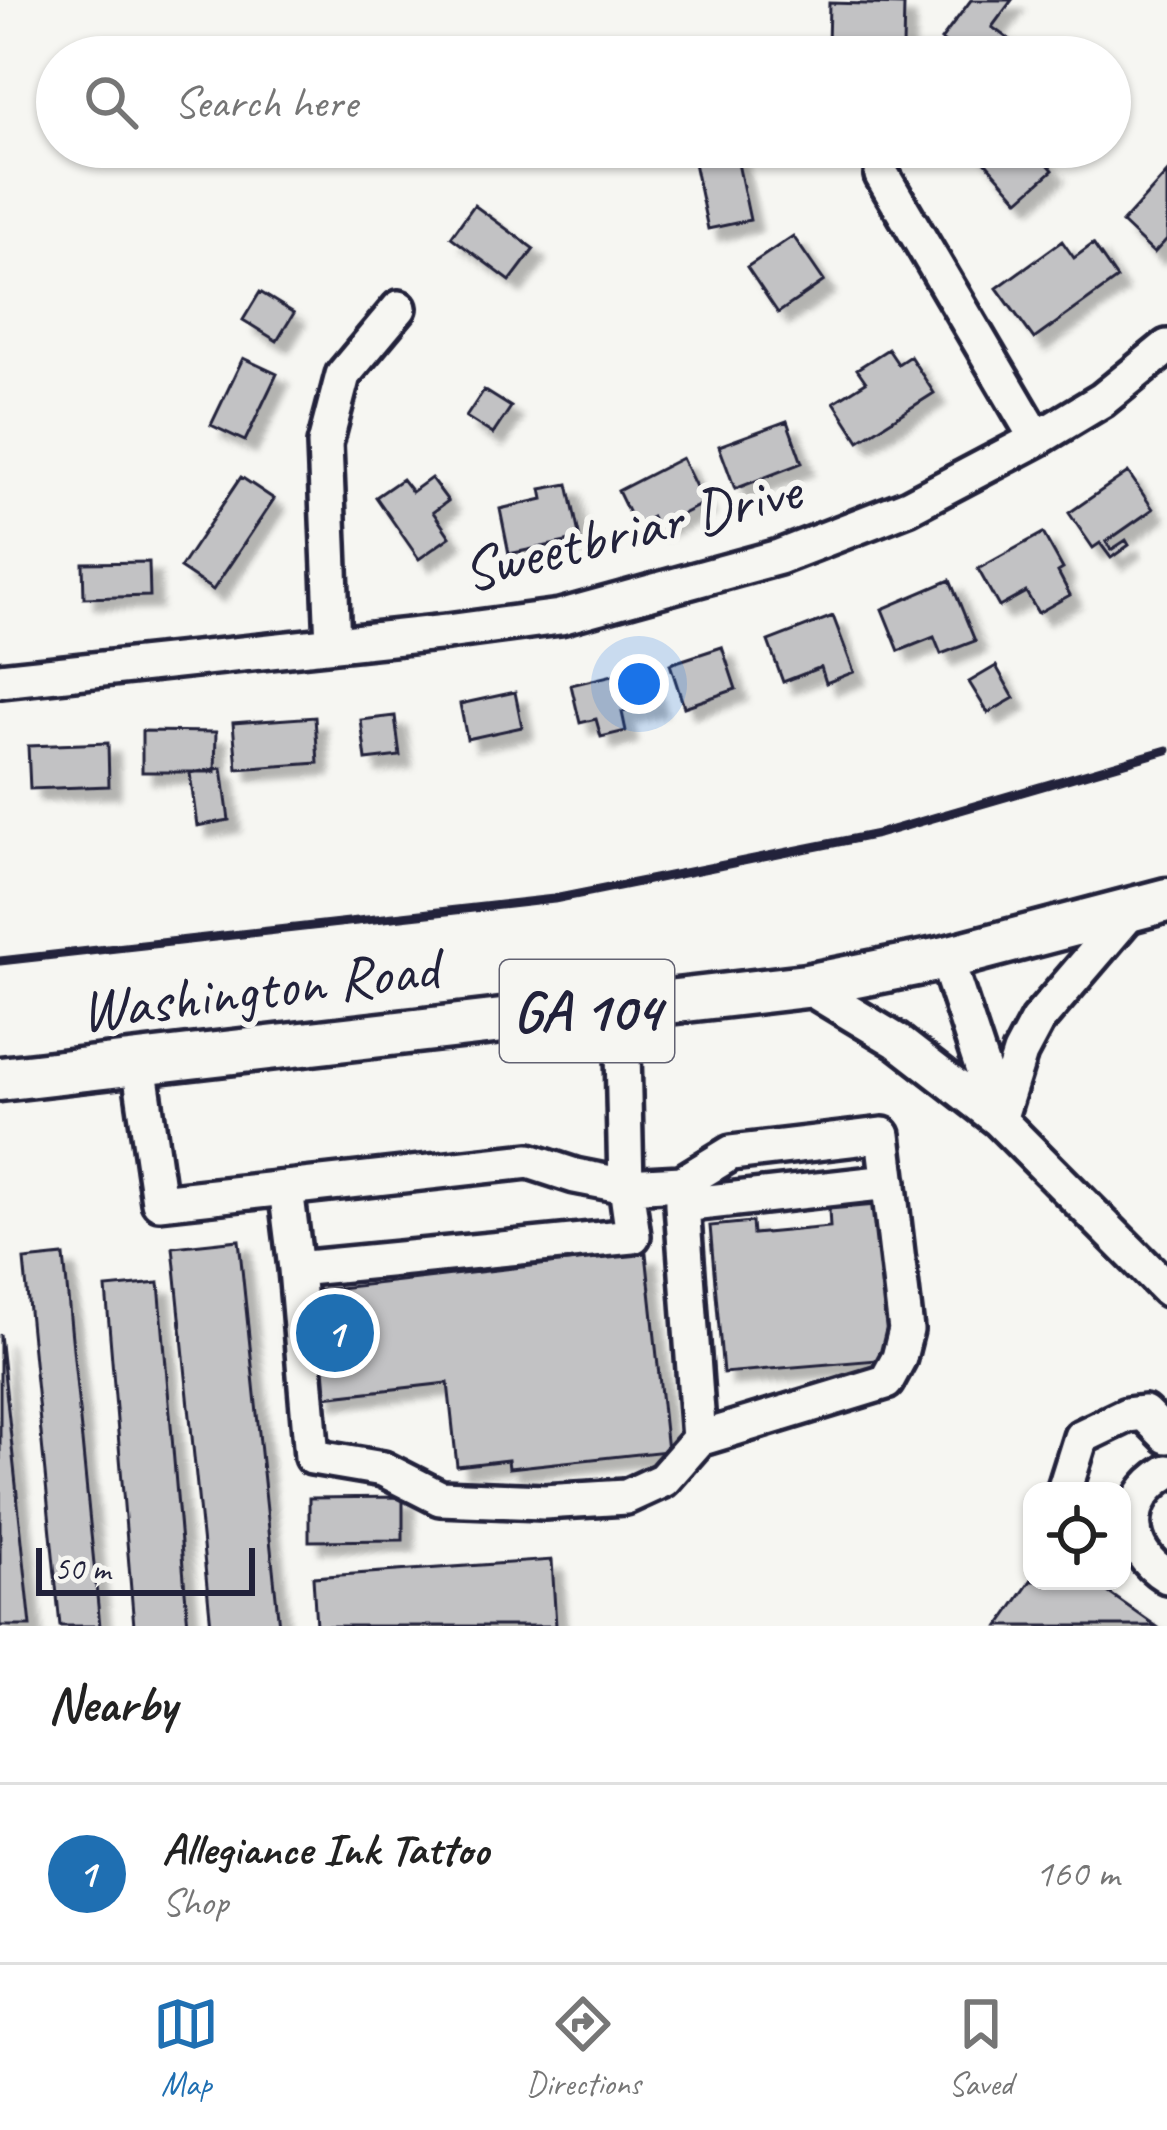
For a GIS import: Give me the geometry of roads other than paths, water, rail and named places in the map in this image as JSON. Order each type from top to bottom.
[{"type":"main road","name":"Washington Road","points":[[0,1079],[806,986],[946,958],[1150,904]]},
{"type":"street","points":[[882,175],[1036,439]]},
{"type":"street","points":[[333,644],[325,444],[343,375],[399,308]]},
{"type":"street","name":"Sweetbriar Drive","points":[[0,680],[560,617],[779,557],[908,507],[1036,439],[1102,400],[1167,346]]},
{"type":"street","points":[[1000,1120],[1020,1053],[1036,1021],[1150,904]]},
{"type":"street","points":[[946,958],[1000,1120]]},
{"type":"street","points":[[806,986],[897,1041],[1000,1120],[1167,1289]]},
{"type":"street","points":[[296,1269],[633,1236],[626,1186],[622,1006]]},
{"type":"street","points":[[139,1063],[159,1202],[529,1161],[575,1176],[682,1194],[889,1182]]},
{"type":"street","points":[[286,1188],[312,1457],[383,1469],[440,1498],[544,1502],[626,1497],[663,1480],[699,1439],[886,1382],[899,1358],[906,1330],[883,1135],[730,1153],[682,1194]]},
{"type":"street","points":[[682,1194],[699,1439]]},
{"type":"street","points":[[1067,1482],[1081,1437],[1127,1415],[1144,1413],[1167,1436]]},
{"type":"street","points":[[1167,1472],[1148,1485],[1133,1518],[1141,1554],[1167,1576]]},
{"type":"railway","points":[[0,961],[554,899],[878,834],[1167,750]]},
{"type":"place","name":"Allegiance Ink Tattoo","points":[[335,1333]]}]
